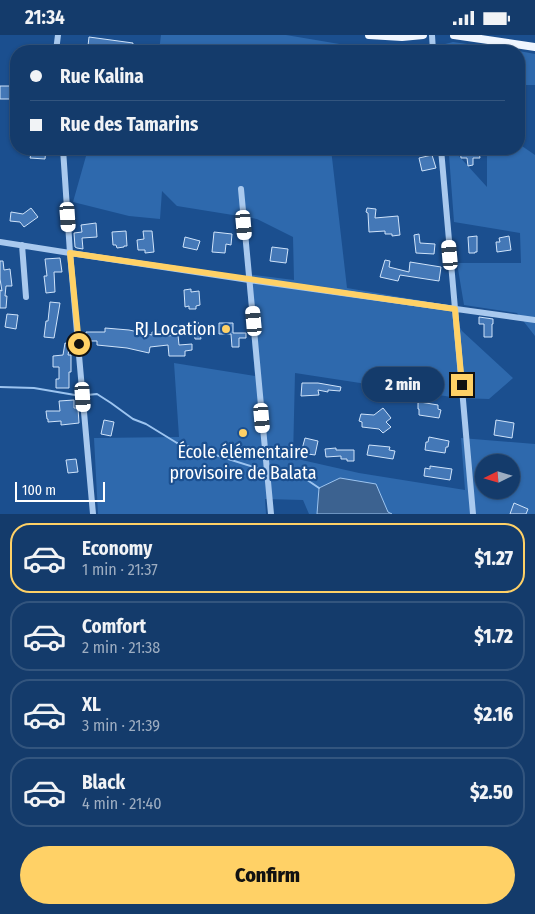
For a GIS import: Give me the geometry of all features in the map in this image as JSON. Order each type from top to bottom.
[{"type":"main road","points":[[369,35],[402,37],[423,35]]},
{"type":"main road","points":[[454,35],[522,45]]},
{"type":"street","points":[[63,155],[92,514]]},
{"type":"street","points":[[442,155],[473,514]]},
{"type":"street","points":[[241,189],[272,514]]},
{"type":"street","points":[[0,242],[249,280],[535,320]]},
{"type":"street","points":[[22,245],[26,297]]},
{"type":"shaded area","points":[[161,35],[286,35],[345,45],[160,45]]},
{"type":"shaded area","points":[[453,42],[475,45],[441,45]]},
{"type":"shaded area","points":[[525,52],[535,54],[535,85],[525,85]]},
{"type":"shaded area","points":[[525,148],[535,155],[535,336],[517,313],[464,305],[457,263],[521,263],[520,233],[454,222],[449,155],[458,155],[487,187],[487,155],[525,155]]},
{"type":"shaded area","points":[[86,155],[332,155],[347,288],[447,305],[462,331],[513,378],[489,399],[458,398],[295,373],[293,458],[359,473],[465,490],[461,438],[535,444],[535,514],[309,514],[303,500],[265,499],[266,514],[98,514],[94,438],[179,437],[174,363],[255,376],[246,274],[294,280],[293,237],[257,219],[177,206],[162,191],[160,219],[129,216],[73,202]]},
{"type":"shaded area","points":[[340,478],[376,484],[388,512],[392,514],[317,514],[319,488]]},
{"type":"building","points":[[89,37],[133,43],[133,45],[88,45]]},
{"type":"building","points":[[0,86],[10,86],[10,99],[0,99]]},
{"type":"building","points":[[31,155],[45,155],[45,159],[30,158]]},
{"type":"building","points":[[432,155],[436,168],[422,171],[419,158]]},
{"type":"building","points":[[461,155],[480,155],[480,158],[473,158],[473,165],[468,166],[467,158],[461,158]]},
{"type":"building","points":[[31,208],[38,217],[24,227],[20,222],[10,221],[11,212],[23,214]]},
{"type":"building","points":[[367,208],[376,209],[375,218],[398,216],[400,235],[392,236],[392,234],[385,234],[385,231],[369,232]]},
{"type":"building","points":[[96,223],[97,237],[82,238],[83,249],[75,247],[74,233],[82,232],[81,225]]},
{"type":"building","points":[[126,231],[127,246],[117,248],[116,245],[113,245],[112,232]]},
{"type":"building","points":[[143,231],[152,231],[154,252],[145,253],[145,250],[138,250],[137,240],[144,239]]},
{"type":"building","points":[[214,232],[232,234],[231,245],[226,244],[225,253],[212,252]]},
{"type":"building","points":[[419,234],[420,243],[435,244],[434,254],[416,253],[414,235]]},
{"type":"building","points":[[477,236],[477,252],[469,253],[468,237]]},
{"type":"building","points":[[509,236],[511,250],[497,252],[496,242],[500,242],[499,238]]},
{"type":"building","points":[[185,237],[200,241],[197,250],[183,247]]},
{"type":"building","points":[[272,247],[288,249],[286,263],[270,261]]},
{"type":"building","points":[[60,258],[62,272],[54,272],[55,292],[46,293],[45,259]]},
{"type":"building","points":[[385,260],[390,261],[389,267],[409,272],[410,262],[441,267],[439,281],[400,275],[398,281],[380,277]]},
{"type":"building","points":[[0,261],[3,261],[4,270],[10,269],[12,286],[6,286],[6,308],[0,308],[0,290],[2,291]]},
{"type":"building","points":[[191,289],[191,292],[199,291],[200,305],[196,306],[196,309],[189,309],[189,306],[185,307],[184,290]]},
{"type":"building","points":[[50,302],[60,303],[54,338],[44,337]]},
{"type":"building","points":[[7,314],[18,315],[16,329],[5,327]]},
{"type":"building","points":[[479,317],[493,319],[492,337],[484,337],[484,324],[479,324]]},
{"type":"building","points":[[198,322],[201,339],[195,339],[194,333],[189,334],[188,324]]},
{"type":"building","points":[[219,323],[233,323],[233,333],[246,333],[246,338],[239,338],[239,347],[232,347],[231,334],[219,334]]},
{"type":"building","points":[[105,328],[129,330],[152,335],[152,332],[166,331],[166,336],[178,335],[179,345],[192,344],[192,350],[185,351],[185,356],[169,356],[168,345],[150,347],[149,353],[127,348],[97,345],[97,341],[86,341],[86,332],[105,332]]},
{"type":"building","points":[[65,343],[70,344],[68,355],[71,355],[69,388],[56,388],[56,379],[59,379],[59,367],[53,367],[53,356],[63,355]]},
{"type":"building","points":[[302,383],[318,383],[341,387],[340,391],[328,390],[328,392],[318,390],[319,395],[301,396]]},
{"type":"building","points":[[74,400],[74,408],[78,408],[79,423],[61,425],[61,421],[48,422],[46,411],[60,411],[59,401]]},
{"type":"building","points":[[418,403],[438,405],[438,409],[441,410],[439,418],[419,415]]},
{"type":"building","points":[[383,408],[391,418],[386,422],[391,427],[383,433],[379,429],[362,427],[362,422],[359,421],[361,414],[374,415]]},
{"type":"building","points":[[104,420],[114,422],[111,436],[101,434]]},
{"type":"building","points":[[496,420],[514,423],[512,438],[494,435]]},
{"type":"building","points":[[429,437],[449,441],[445,453],[425,450]]},
{"type":"building","points":[[305,438],[318,441],[315,455],[301,453]]},
{"type":"building","points":[[369,445],[390,447],[389,450],[395,451],[393,459],[367,455]]},
{"type":"building","points":[[336,448],[336,450],[354,450],[354,461],[341,459],[341,456],[326,457],[325,449]]},
{"type":"building","points":[[76,459],[78,472],[68,473],[66,460]]},
{"type":"building","points":[[430,466],[452,469],[450,480],[424,476],[425,468],[430,469]]},
{"type":"building","points":[[514,503],[528,509],[526,514],[510,514]]},
{"type":"waterway","points":[[0,387],[34,388],[75,395]]},
{"type":"waterway","points":[[87,395],[97,394],[133,419],[146,424],[177,443],[257,468]]},
{"type":"waterway","points":[[273,470],[297,473],[319,488]]},
{"type":"place","name":"RJ Location","points":[[226,329]]},
{"type":"place","name":"École élémentaire provisoire de Balata","points":[[243,433]]},
{"type":"route","points":[[79,344],[70,253],[455,309],[462,385]]}]
